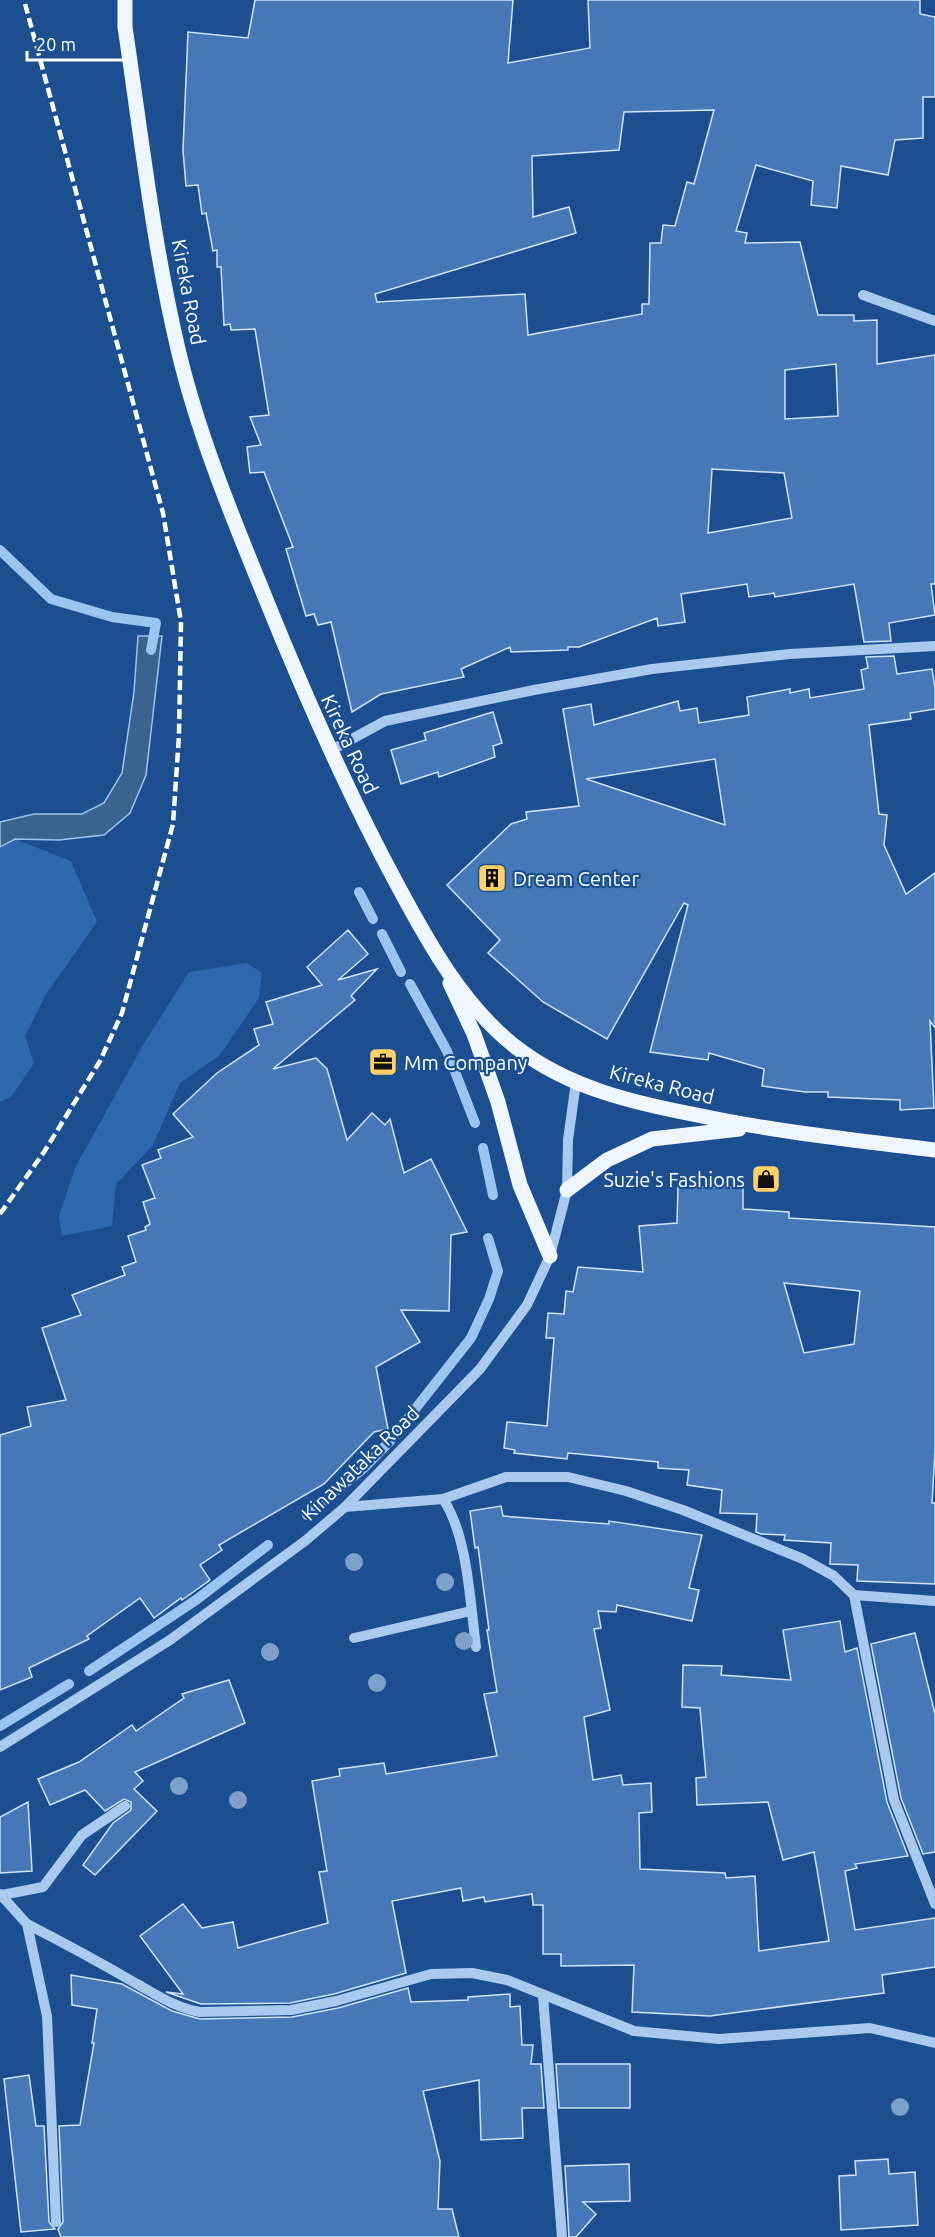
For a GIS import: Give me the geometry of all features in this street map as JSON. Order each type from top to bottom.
[{"type":"main road","name":"Kireka Road","points":[[125,0],[125,27],[151,202],[178,350],[225,501],[294,672],[330,751],[364,822],[435,955],[486,1018],[518,1048],[576,1082],[629,1102],[754,1127],[935,1150]]},
{"type":"main road","points":[[435,955],[474,1034],[498,1102],[520,1185],[550,1256]]},
{"type":"main road","points":[[567,1190],[607,1160],[652,1139],[754,1127]]},
{"type":"street","points":[[863,295],[935,321]]},
{"type":"street","points":[[330,751],[385,721],[652,669],[790,654],[935,646]]},
{"type":"street","name":"Kinawataka Road","points":[[0,1747],[170,1640],[305,1541],[345,1507],[480,1369],[527,1305],[550,1256],[567,1190],[568,1140],[576,1082]]},
{"type":"street","points":[[345,1507],[442,1500],[506,1477],[568,1477],[626,1491],[683,1510],[803,1559],[834,1576],[854,1595],[894,1800],[935,1904]]},
{"type":"street","points":[[442,1500],[453,1514],[476,1647]]},
{"type":"street","points":[[854,1595],[935,1601]]},
{"type":"street","points":[[354,1638],[471,1611]]},
{"type":"street","points":[[1,1894],[43,1887],[82,1835],[125,1806]]},
{"type":"street","points":[[1,1894],[27,1924],[76,1948],[186,2010],[200,2012],[291,2010],[336,2001],[431,1974],[472,1973],[507,1980],[634,2031],[719,2039],[870,2028],[935,2043]]},
{"type":"street","points":[[27,1924],[47,2016],[56,2222]]},
{"type":"street","points":[[543,1996],[562,2237]]},
{"type":"shaded area","points":[[138,636],[162,636],[146,775],[130,813],[104,835],[59,840],[15,839],[0,847],[0,822],[34,814],[82,814],[104,803],[122,773],[134,692]]},
{"type":"shaded area","points":[[15,839],[71,861],[97,922],[46,994],[25,1036],[34,1063],[11,1097],[0,1102],[0,847]]},
{"type":"shaded area","points":[[247,963],[262,973],[259,998],[219,1056],[180,1083],[153,1145],[116,1184],[112,1226],[62,1236],[59,1216],[75,1168],[143,1045],[189,972]]},
{"type":"building","points":[[255,0],[513,0],[508,63],[590,48],[588,0],[920,0],[920,14],[935,17],[935,97],[923,97],[923,138],[895,140],[888,175],[841,166],[837,208],[811,205],[813,181],[756,165],[736,231],[747,233],[745,243],[800,242],[818,315],[854,315],[854,321],[877,320],[877,364],[935,355],[935,584],[931,584],[935,615],[889,623],[891,641],[864,642],[854,584],[775,597],[774,593],[749,597],[747,584],[681,594],[685,622],[658,626],[657,618],[579,647],[568,647],[568,650],[511,652],[510,647],[461,669],[464,677],[381,694],[352,712],[331,622],[318,625],[314,614],[306,616],[286,549],[293,547],[264,472],[250,473],[247,447],[261,445],[250,417],[269,415],[255,329],[231,330],[230,324],[224,325],[221,267],[217,267],[217,250],[213,251],[206,213],[202,214],[198,185],[186,186],[183,150],[188,32],[248,38]],"holes":[[[714,110],[694,184],[687,182],[675,226],[663,225],[661,243],[650,243],[649,304],[642,304],[642,314],[528,335],[525,294],[377,302],[375,294],[576,233],[569,207],[533,217],[532,156],[619,150],[624,112]],[[836,364],[838,416],[785,419],[785,370]],[[712,469],[784,473],[792,518],[708,533]]]},
{"type":"building","points":[[894,656],[897,674],[932,669],[935,688],[935,709],[910,713],[911,719],[869,725],[879,814],[887,815],[884,845],[906,894],[935,873],[935,1028],[930,1021],[934,1108],[900,1110],[900,1100],[828,1097],[828,1092],[805,1092],[762,1086],[764,1069],[709,1053],[708,1060],[650,1052],[688,905],[684,903],[607,1039],[543,1002],[488,953],[500,940],[447,885],[511,824],[527,819],[526,812],[579,806],[563,709],[591,704],[594,725],[678,701],[680,711],[697,708],[699,723],[749,715],[747,697],[790,689],[790,693],[809,689],[810,698],[864,689],[861,670],[868,668],[866,657]],"holes":[[[715,759],[725,825],[586,779]]]},
{"type":"building","points":[[493,712],[502,743],[493,746],[495,757],[439,777],[438,772],[401,784],[391,750],[426,740],[424,733]]},
{"type":"building","points":[[348,930],[368,954],[338,980],[377,969],[351,996],[355,1000],[273,1069],[316,1058],[327,1069],[347,1140],[372,1113],[385,1125],[390,1119],[404,1173],[431,1159],[467,1232],[451,1235],[449,1311],[401,1310],[420,1342],[376,1367],[388,1429],[374,1432],[324,1484],[219,1545],[222,1550],[200,1565],[210,1580],[154,1618],[140,1598],[87,1636],[89,1639],[29,1668],[32,1677],[0,1690],[0,1435],[31,1426],[27,1407],[66,1400],[42,1328],[81,1315],[72,1295],[125,1275],[122,1267],[136,1262],[128,1236],[146,1230],[145,1227],[150,1224],[143,1202],[155,1198],[142,1165],[161,1158],[158,1150],[193,1137],[173,1114],[217,1073],[259,1045],[254,1029],[273,1024],[266,1002],[322,985],[307,967]]},
{"type":"building","points":[[678,1187],[743,1187],[743,1209],[789,1212],[789,1218],[935,1227],[935,1451],[932,1503],[935,1503],[935,1584],[857,1581],[858,1565],[830,1564],[831,1543],[784,1540],[785,1535],[761,1534],[756,1532],[757,1514],[720,1513],[722,1490],[687,1485],[689,1470],[658,1468],[658,1462],[568,1453],[567,1459],[514,1453],[515,1450],[504,1448],[507,1422],[547,1426],[554,1338],[546,1338],[548,1313],[564,1314],[566,1291],[573,1292],[578,1267],[643,1272],[639,1226],[677,1223]],"holes":[[[784,1283],[860,1291],[854,1344],[804,1353]]]},
{"type":"building","points":[[501,1506],[503,1516],[609,1524],[609,1521],[702,1535],[689,1588],[699,1590],[692,1621],[617,1605],[616,1612],[598,1611],[601,1628],[594,1629],[610,1710],[584,1717],[593,1780],[621,1775],[623,1785],[651,1783],[652,1812],[639,1813],[640,1869],[725,1873],[726,1878],[755,1876],[759,1951],[829,1941],[814,1852],[783,1860],[768,1802],[697,1805],[696,1778],[706,1777],[700,1708],[682,1707],[683,1665],[722,1666],[721,1675],[791,1680],[783,1630],[840,1621],[845,1652],[857,1648],[887,1802],[908,1856],[855,1864],[857,1868],[845,1871],[855,1930],[935,1918],[935,1967],[882,1975],[884,1993],[710,2016],[632,2012],[634,1965],[561,1966],[561,1954],[543,1954],[543,1905],[533,1905],[532,1894],[485,1902],[484,1897],[463,1901],[461,1888],[392,1901],[406,1973],[334,1994],[290,2003],[201,2004],[166,1992],[183,1994],[140,1936],[183,1904],[202,1928],[233,1922],[238,1948],[328,1923],[319,1872],[327,1871],[312,1781],[340,1776],[339,1769],[384,1763],[386,1774],[497,1756],[484,1694],[497,1692],[487,1630],[489,1630],[478,1547],[475,1548],[470,1511]]},
{"type":"building","points":[[915,1633],[935,1714],[935,1852],[923,1854],[901,1798],[871,1644]]},
{"type":"building","points":[[229,1680],[245,1723],[135,1772],[143,1781],[134,1789],[157,1811],[95,1875],[83,1865],[113,1823],[131,1810],[131,1802],[124,1799],[105,1811],[85,1790],[50,1805],[38,1779],[79,1762],[132,1725],[136,1731],[184,1698],[182,1694]]},
{"type":"building","points":[[28,1802],[32,1871],[0,1873],[0,1817]]},
{"type":"building","points":[[71,1975],[122,1984],[172,2011],[200,2019],[292,2017],[338,2008],[408,1988],[411,2002],[468,2000],[468,1997],[510,1994],[510,2007],[520,2006],[522,2045],[533,2045],[531,2064],[541,2064],[544,2108],[522,2108],[523,2138],[481,2140],[479,2080],[423,2091],[440,2161],[438,2209],[452,2209],[459,2237],[61,2237],[58,2229],[63,2222],[59,2126],[80,2125],[94,2043],[92,2043],[97,2009],[72,2005]]},
{"type":"building","points":[[556,2064],[630,2064],[630,2108],[559,2108]]},
{"type":"building","points":[[29,2075],[36,2126],[44,2126],[49,2222],[55,2229],[21,2232],[4,2079]]},
{"type":"building","points":[[888,2159],[889,2174],[915,2172],[918,2225],[841,2230],[839,2176],[856,2175],[855,2161]]},
{"type":"building","points":[[629,2164],[630,2201],[583,2202],[596,2214],[576,2237],[569,2237],[565,2166]]},
{"type":"waterway","points":[[0,550],[51,599],[112,617],[156,623],[151,650]]},
{"type":"waterway","points":[[359,892],[373,919]]},
{"type":"waterway","points":[[382,934],[401,972]]},
{"type":"waterway","points":[[410,984],[447,1051],[475,1123]]},
{"type":"waterway","points":[[483,1148],[493,1195]]},
{"type":"waterway","points":[[307,1515],[365,1467],[390,1441],[471,1338],[489,1299],[498,1271],[488,1238]]},
{"type":"waterway","points":[[89,1671],[196,1600],[268,1545]]},
{"type":"waterway","points":[[0,1726],[69,1684]]},
{"type":"railway","points":[[0,1214],[44,1152],[100,1061],[122,1013],[173,824],[179,735],[181,622],[163,513],[24,0]]},
{"type":"place","name":"Dream Center","points":[[492,878]]},
{"type":"place","name":"Mm Company","points":[[383,1062]]},
{"type":"place","name":"Suzie's Fashions","points":[[766,1179]]}]
